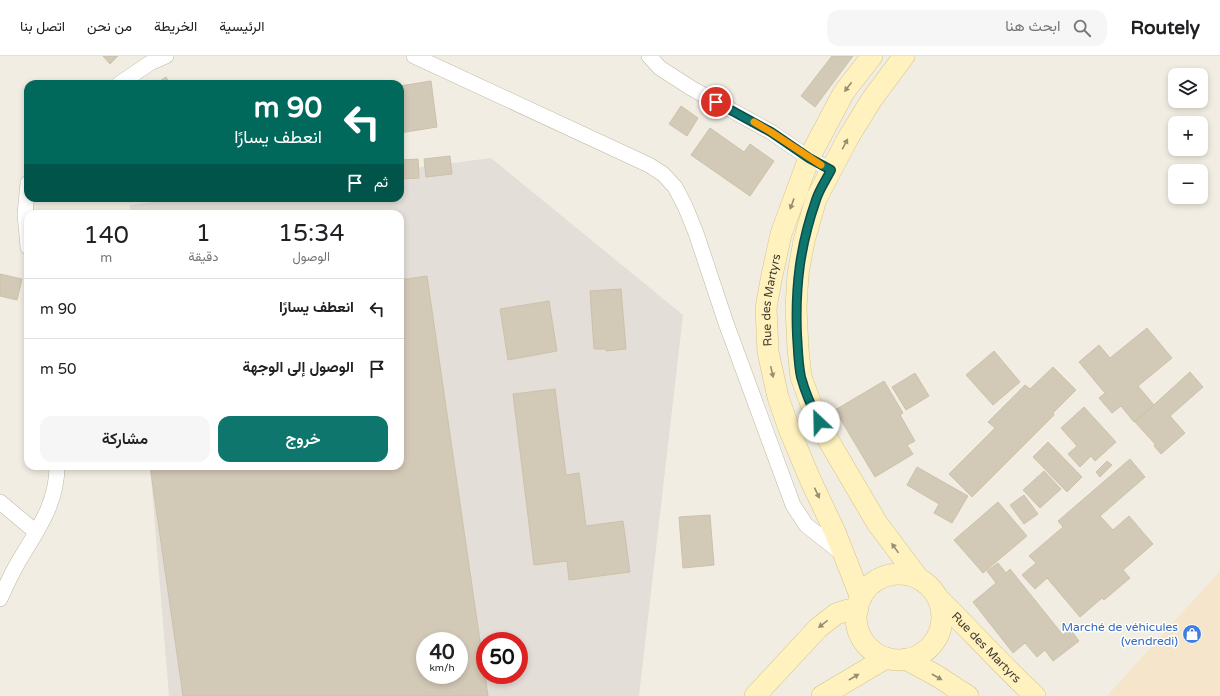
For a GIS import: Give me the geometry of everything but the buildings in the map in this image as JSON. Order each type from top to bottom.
[{"type":"main road","name":"Rue des Martyrs","points":[[859,603],[836,532],[810,479],[789,429],[778,397],[768,352],[766,308],[781,234],[809,158],[844,92],[872,56]]},
{"type":"main road","name":"Rue des Martyrs","points":[[904,56],[872,99],[848,138],[816,199],[804,241],[798,274],[796,308],[801,377],[814,412],[830,443],[877,523],[919,579]]},
{"type":"main road","points":[[822,696],[896,658],[914,657],[927,650],[936,639],[941,626],[942,612],[938,598],[930,587],[919,579],[905,574],[892,575],[878,579],[867,588],[859,603],[856,614],[858,628],[863,641],[873,651],[896,658],[937,676],[968,696]]},
{"type":"main road","name":"Rue des Martyrs","points":[[938,598],[975,635],[999,662],[1035,696]]},
{"type":"main road","points":[[755,696],[818,628],[836,614],[848,610],[859,603]]},
{"type":"street","points":[[125,80],[150,63],[166,56]]},
{"type":"street","points":[[414,56],[649,164],[663,174],[675,187],[696,233],[726,323],[793,505],[806,525],[844,555]]},
{"type":"street","points":[[648,56],[660,68],[691,88],[771,132],[809,158],[831,170]]},
{"type":"street","points":[[0,599],[15,568],[47,513],[54,494],[57,470]]},
{"type":"street","points":[[0,502],[36,532]]},
{"type":"shaded area","points":[[491,158],[683,315],[639,696],[169,696],[150,470],[404,470],[404,210],[130,210],[130,205],[154,202],[404,202],[404,169]]},
{"type":"shaded area","name":"Marché de véhicules (vendredi)","points":[[1220,571],[1220,696],[1107,696]]},
{"type":"slow traffic","points":[[754,122],[821,165]]},
{"type":"place","name":"Marché de véhicules (vendredi)","points":[[1192,634]]},
{"type":"route","points":[[716,102],[771,132],[809,158],[831,170],[816,199],[804,241],[798,274],[796,308],[801,377],[819,422]]}]
